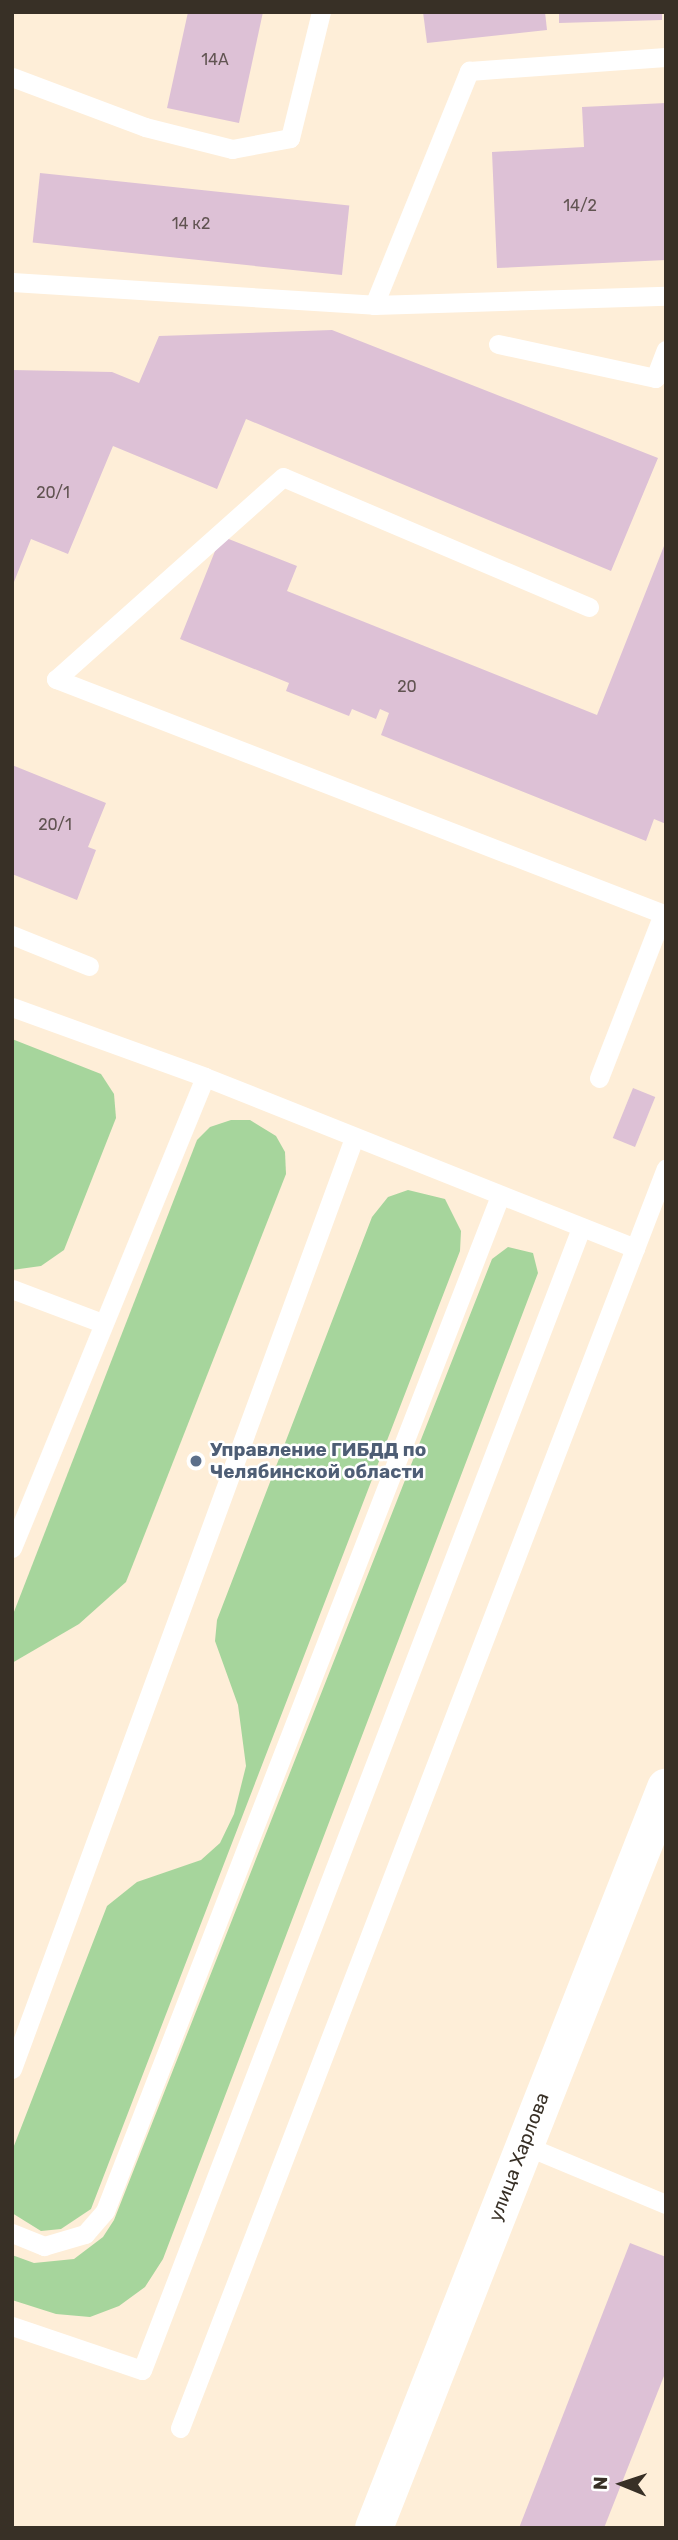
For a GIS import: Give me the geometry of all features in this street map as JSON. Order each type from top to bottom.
[{"type":"street","name":"улица Харлова","points":[[374,2528],[666,1788]]},
{"type":"lane","points":[[12,77],[145,127],[232,149],[290,138],[321,12]]},
{"type":"lane","points":[[374,305],[469,71],[666,57]]},
{"type":"lane","points":[[12,282],[374,305],[666,296]]},
{"type":"lane","points":[[499,344],[655,378],[666,350]]},
{"type":"lane","points":[[589,607],[283,477],[56,679],[664,914],[599,1078]]},
{"type":"lane","points":[[12,935],[89,966]]},
{"type":"lane","points":[[12,1007],[205,1077],[635,1248]]},
{"type":"lane","points":[[12,1548],[205,1077]]},
{"type":"lane","points":[[12,2069],[354,1138]]},
{"type":"lane","points":[[180,2428],[666,1168]]},
{"type":"lane","points":[[12,2233],[44,2246],[85,2234],[105,2211],[500,1196]]},
{"type":"lane","points":[[12,2326],[142,2370],[580,1228]]},
{"type":"lane","points":[[12,1289],[102,1323]]},
{"type":"lane","points":[[524,2146],[666,2204]]},
{"type":"green space","points":[[12,1039],[101,1074],[114,1094],[116,1118],[64,1250],[41,1266],[12,1270]]},
{"type":"green space","points":[[231,1120],[250,1120],[276,1136],[285,1152],[286,1174],[126,1582],[79,1624],[12,1663],[12,1617],[197,1140],[210,1127]]},
{"type":"green space","points":[[408,1190],[445,1199],[461,1231],[460,1251],[91,2209],[61,2229],[41,2231],[12,2213],[12,2151],[107,1906],[137,1882],[201,1860],[220,1843],[234,1814],[246,1766],[238,1705],[215,1641],[217,1620],[372,1217],[388,1197]]},
{"type":"green space","points":[[508,1247],[533,1253],[538,1273],[163,2259],[145,2287],[119,2306],[90,2317],[56,2314],[12,2300],[12,2255],[34,2263],[74,2259],[103,2237],[114,2220],[492,1259]]},
{"type":"building","points":[[188,12],[263,12],[239,123],[167,108]]},
{"type":"building","points":[[423,12],[545,12],[547,30],[427,43]]},
{"type":"building","points":[[559,12],[662,12],[662,20],[559,23]]},
{"type":"building","points":[[666,103],[666,260],[497,268],[492,152],[584,147],[582,107]]},
{"type":"building","points":[[40,173],[349,206],[342,275],[33,243]]},
{"type":"building","points":[[332,330],[658,458],[611,571],[246,419],[217,489],[113,446],[68,554],[31,539],[12,587],[12,370],[112,372],[139,383],[159,336]]},
{"type":"building","points":[[221,536],[297,566],[287,591],[597,715],[666,541],[666,824],[654,819],[646,841],[381,735],[389,713],[380,709],[376,719],[352,709],[349,716],[286,691],[289,683],[180,639]]},
{"type":"building","points":[[12,765],[106,803],[88,847],[96,850],[77,900],[12,874]]},
{"type":"building","points":[[633,1088],[655,1097],[635,1147],[613,1138]]},
{"type":"building","points":[[630,2243],[666,2257],[666,2371],[604,2528],[519,2528]]},
{"type":"place","name":"Управление ГИБДД по Челябинской области","points":[[196,1461]]}]
